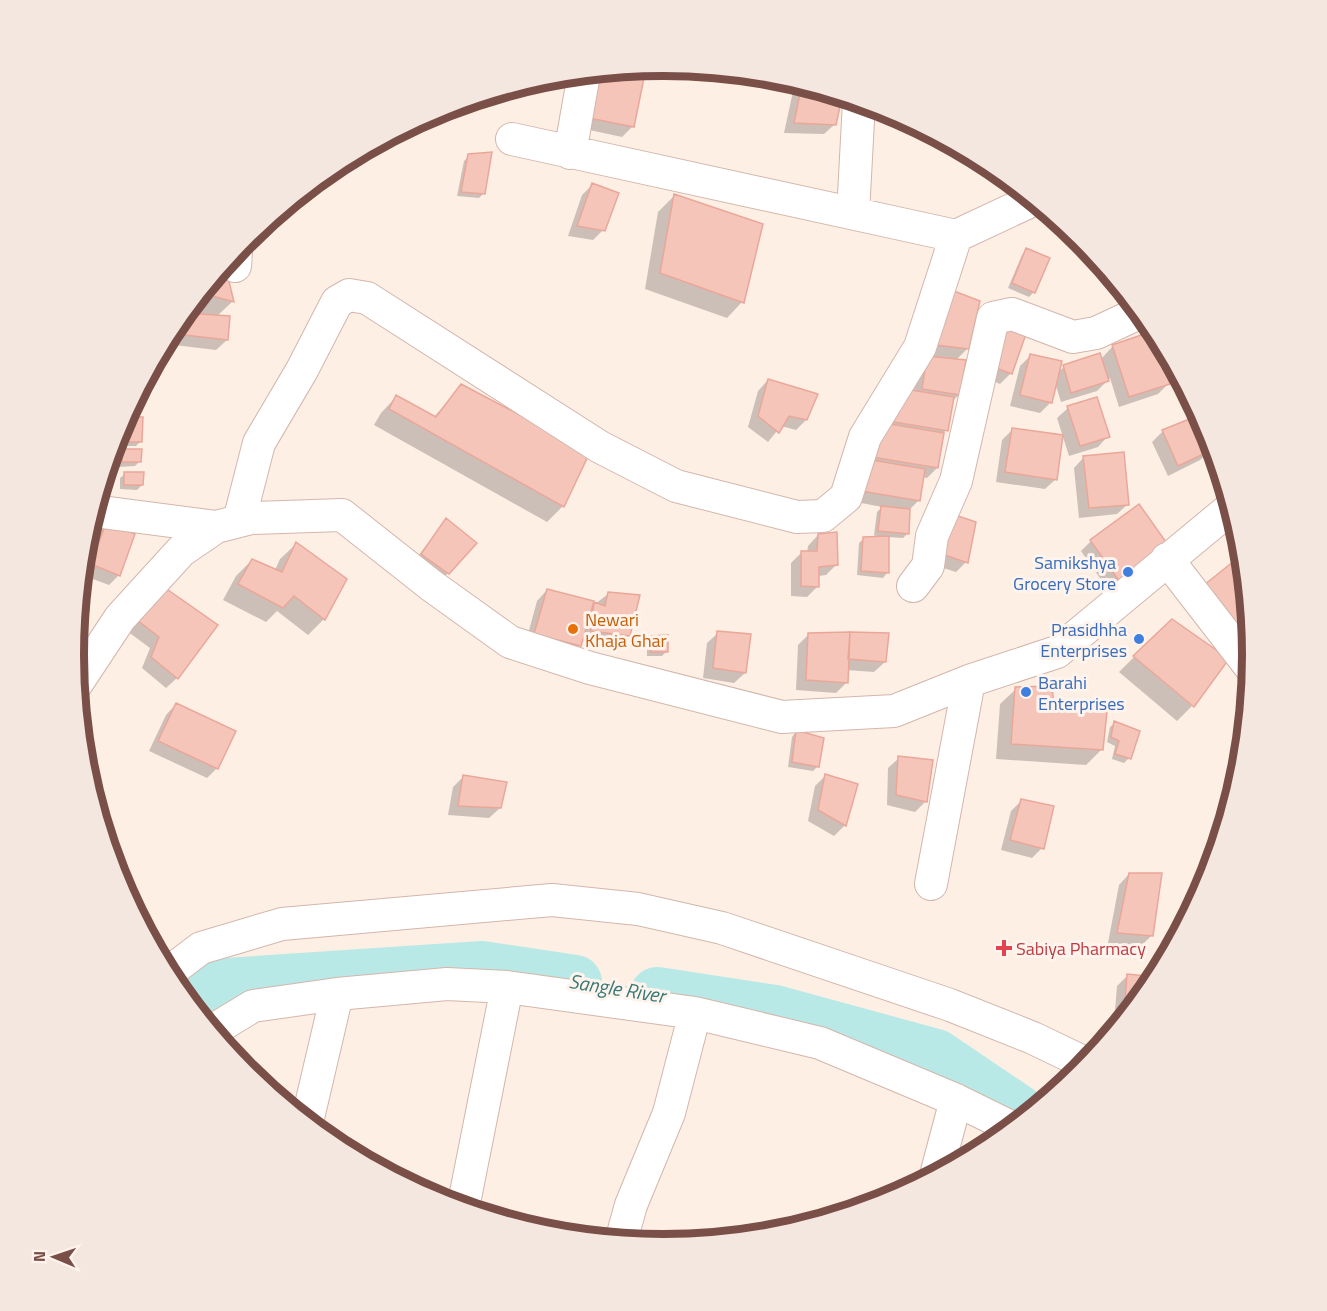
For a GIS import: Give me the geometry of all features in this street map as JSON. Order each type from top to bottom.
[{"type":"street","points":[[570,153],[583,82]]},
{"type":"street","points":[[853,213],[859,110]]},
{"type":"street","points":[[512,139],[956,236],[1025,204]]},
{"type":"street","points":[[85,671],[120,618],[181,551],[228,524],[259,443],[302,370],[337,302],[349,295],[367,298],[600,447],[676,486],[797,517],[823,516],[846,497],[865,437],[920,348],[956,236]]},
{"type":"street","points":[[913,586],[928,566],[932,536],[956,481],[993,318],[1012,314],[1073,337],[1096,333],[1132,316]]},
{"type":"street","points":[[103,512],[228,524],[312,514],[342,515],[510,642],[590,668],[782,717],[894,711],[969,681],[1057,652],[1225,513]]},
{"type":"street","points":[[1167,559],[1242,656]]},
{"type":"street","points":[[931,884],[969,681]]},
{"type":"street","points":[[176,967],[201,948],[282,924],[552,900],[638,909],[723,928],[950,1005],[1033,1038],[1078,1059]]},
{"type":"street","points":[[219,1027],[253,1006],[337,994],[447,984],[507,987],[695,1013],[820,1043],[956,1100],[1004,1124]]},
{"type":"street","points":[[465,1199],[507,987]]},
{"type":"street","points":[[309,1113],[337,994]]},
{"type":"street","points":[[623,1233],[631,1205],[669,1113],[695,1013]]},
{"type":"street","points":[[939,1165],[956,1100]]},
{"type":"building","points":[[644,77],[634,127],[589,118],[596,80]]},
{"type":"building","points":[[800,93],[840,104],[836,125],[794,123]]},
{"type":"building","points":[[492,152],[485,194],[461,192],[468,154]]},
{"type":"building","points":[[592,183],[619,193],[605,231],[577,226]]},
{"type":"building","points":[[674,194],[763,224],[744,303],[660,273]]},
{"type":"building","points":[[1026,248],[1050,258],[1035,293],[1012,283]]},
{"type":"building","points":[[227,275],[234,302],[210,295]]},
{"type":"building","points":[[946,288],[980,301],[969,349],[936,345]]},
{"type":"building","points":[[196,314],[230,316],[228,340],[182,335]]},
{"type":"building","points":[[1001,326],[1026,334],[1012,374],[988,365]]},
{"type":"building","points":[[1145,334],[1163,363],[1170,384],[1129,397],[1112,345]]},
{"type":"building","points":[[1100,353],[1109,381],[1071,393],[1063,365]]},
{"type":"building","points":[[1030,354],[1062,361],[1052,403],[1020,395]]},
{"type":"building","points":[[927,356],[966,360],[960,395],[922,389]]},
{"type":"building","points":[[768,379],[818,394],[807,420],[789,416],[779,433],[758,416]]},
{"type":"building","points":[[461,384],[590,452],[564,507],[389,409],[396,395],[436,417]]},
{"type":"building","points":[[899,388],[954,397],[948,431],[894,422]]},
{"type":"building","points":[[1097,397],[1110,437],[1080,446],[1067,406]]},
{"type":"building","points":[[136,417],[143,417],[142,442],[126,442]]},
{"type":"building","points":[[1191,418],[1206,453],[1178,466],[1162,430]]},
{"type":"building","points":[[878,422],[944,433],[938,468],[872,457]]},
{"type":"building","points":[[1012,428],[1063,435],[1057,480],[1005,472]]},
{"type":"building","points":[[123,449],[142,449],[141,462],[122,462]]},
{"type":"building","points":[[1124,452],[1129,505],[1089,508],[1083,456]]},
{"type":"building","points":[[866,459],[925,469],[920,501],[861,491]]},
{"type":"building","points":[[124,472],[144,472],[143,485],[124,485]]},
{"type":"building","points":[[1139,504],[1171,549],[1122,585],[1090,540]]},
{"type":"building","points":[[881,506],[910,509],[909,534],[878,531]]},
{"type":"building","points":[[946,512],[976,522],[968,563],[933,551]]},
{"type":"building","points":[[446,518],[477,543],[449,574],[421,554]]},
{"type":"building","points":[[106,523],[135,534],[120,576],[92,564]]},
{"type":"building","points":[[837,532],[838,565],[819,567],[819,587],[801,586],[801,551],[817,551],[818,534]]},
{"type":"building","points":[[889,536],[889,573],[861,571],[863,537]]},
{"type":"building","points":[[296,542],[347,579],[325,620],[294,596],[283,608],[238,584],[252,559],[282,572]]},
{"type":"building","points":[[1234,561],[1241,631],[1204,585]]},
{"type":"building","points":[[158,583],[218,625],[178,679],[151,657],[159,637],[137,620]]},
{"type":"building","points":[[547,589],[594,601],[581,646],[534,634]]},
{"type":"building","points":[[608,592],[640,595],[630,636],[591,631],[594,602],[605,606]]},
{"type":"building","points":[[1172,619],[1229,659],[1194,707],[1133,656]]},
{"type":"building","points":[[717,631],[751,634],[746,673],[713,668]]},
{"type":"building","points":[[850,632],[848,683],[806,680],[808,633]]},
{"type":"building","points":[[850,632],[889,633],[886,662],[848,659]]},
{"type":"building","points":[[668,635],[668,652],[651,652],[651,636]]},
{"type":"building","points":[[1052,686],[1054,706],[1107,711],[1103,750],[1011,744],[1015,687]]},
{"type":"building","points":[[176,703],[236,731],[218,769],[158,741]]},
{"type":"building","points":[[1114,721],[1140,731],[1131,759],[1115,754],[1119,741],[1111,737]]},
{"type":"building","points":[[796,730],[824,738],[819,767],[792,762]]},
{"type":"building","points":[[898,756],[933,760],[927,802],[896,795]]},
{"type":"building","points":[[825,774],[858,784],[846,826],[818,810]]},
{"type":"building","points":[[463,775],[507,782],[501,808],[458,806]]},
{"type":"building","points":[[1021,799],[1054,806],[1044,849],[1010,840]]},
{"type":"building","points":[[1129,873],[1162,873],[1153,936],[1117,933]]},
{"type":"building","points":[[1127,974],[1146,976],[1145,977],[1125,1006]]},
{"type":"waterway","name":"Sangle River","points":[[199,1001],[211,986],[482,968],[575,982]]},
{"type":"waterway","name":"Sangle River","points":[[657,994],[775,1012],[936,1056],[1019,1112]]},
{"type":"place","name":"Samikshya Grocery Store","points":[[1128,572]]},
{"type":"place","name":"Newari Khaja Ghar","points":[[573,629]]},
{"type":"place","name":"Prasidhha Enterprises","points":[[1139,639]]},
{"type":"place","name":"Barahi Enterprises","points":[[1026,692]]},
{"type":"place","name":"Sabiya Pharmacy","points":[[1004,948]]}]
